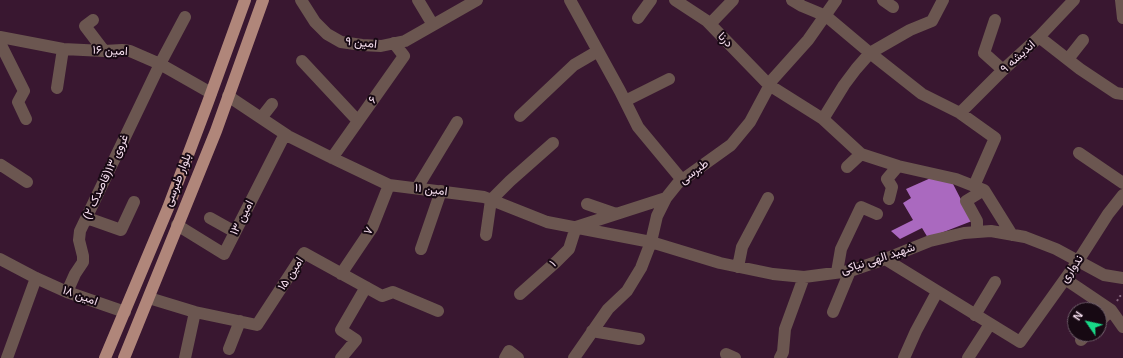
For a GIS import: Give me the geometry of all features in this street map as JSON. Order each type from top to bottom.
[{"type":"main road","name":"بلوار طبرسی","points":[[105,358],[168,208],[244,0]]},
{"type":"main road","name":"بلوار طبرسی","points":[[124,358],[216,131],[263,0]]},
{"type":"street","name":"امین ۹","points":[[302,0],[315,22],[327,34],[341,42],[381,46],[405,41],[477,0]]},
{"type":"street","points":[[418,0],[433,25]]},
{"type":"street","points":[[570,0],[638,127],[682,180]]},
{"type":"street","points":[[638,18],[651,0]]},
{"type":"street","name":"درنا","points":[[675,0],[707,21],[769,85],[823,119],[860,154]]},
{"type":"street","points":[[710,24],[733,0]]},
{"type":"street","points":[[792,0],[826,16],[922,94],[960,112],[995,138],[979,188],[966,200],[977,221],[977,232]]},
{"type":"street","name":"طبرسی","points":[[574,358],[608,308],[627,291],[641,268],[651,242],[657,216],[666,198],[678,183],[731,145],[750,122],[773,79],[808,40],[836,0]]},
{"type":"street","points":[[823,119],[844,85],[870,53],[910,30],[932,21],[943,0]]},
{"type":"street","name":"اندیشه ۹","points":[[960,112],[1039,37],[1074,0]]},
{"type":"street","points":[[1121,0],[1123,18]]},
{"type":"street","name":"غروی ۱۳(قاصدک ۲)","points":[[67,292],[83,262],[79,236],[109,169],[160,64],[185,17]]},
{"type":"street","points":[[92,20],[85,26],[104,51]]},
{"type":"street","points":[[995,20],[984,53],[1003,70]]},
{"type":"street","name":"امین ۱۶","points":[[0,37],[63,49],[104,51],[122,50],[130,52],[160,64],[211,93]]},
{"type":"street","points":[[1039,37],[1080,69],[1116,93],[1123,94]]},
{"type":"street","points":[[1068,59],[1082,40]]},
{"type":"street","points":[[0,43],[24,91],[18,102],[26,119]]},
{"type":"street","name":"۶","points":[[332,158],[404,56],[394,43]]},
{"type":"street","points":[[57,88],[63,49]]},
{"type":"street","points":[[520,116],[574,65],[598,50]]},
{"type":"street","points":[[302,61],[358,121]]},
{"type":"street","points":[[625,101],[669,79]]},
{"type":"street","name":"امین ۱۱","points":[[228,96],[285,134],[332,158],[389,184],[484,197],[547,222],[651,242]]},
{"type":"street","points":[[261,118],[272,104]]},
{"type":"street","points":[[417,188],[457,122]]},
{"type":"street","name":"امین ۱۳","points":[[177,225],[224,254],[285,134]]},
{"type":"street","points":[[486,235],[491,200],[553,143]]},
{"type":"street","points":[[1079,153],[1123,183]]},
{"type":"street","points":[[847,167],[860,154],[898,166],[956,180],[979,188],[1012,235]]},
{"type":"street","points":[[0,166],[1,165],[26,182]]},
{"type":"street","points":[[889,199],[892,187],[887,179],[898,166]]},
{"type":"street","name":"۷","points":[[341,274],[372,228],[389,184]]},
{"type":"street","points":[[421,249],[440,191]]},
{"type":"street","name":"ندواری","points":[[990,324],[1020,342],[1078,261],[1108,214],[1123,195]]},
{"type":"street","points":[[576,227],[666,198]]},
{"type":"street","points":[[738,267],[742,247],[768,198]]},
{"type":"street","points":[[88,218],[121,230],[134,202]]},
{"type":"street","points":[[587,204],[616,214]]},
{"type":"street","points":[[837,272],[841,249],[861,207],[877,214]]},
{"type":"street","points":[[210,218],[235,232]]},
{"type":"street","name":"۱","points":[[520,294],[569,249],[576,227]]},
{"type":"street","name":"شهید الهی نیاکی","points":[[651,242],[720,263],[773,274],[804,277],[850,270],[885,259],[930,241],[964,233],[991,231],[1025,238],[1056,249],[1104,275],[1123,278]]},
{"type":"street","name":"امین ۱۵","points":[[149,298],[195,312],[257,325],[304,253],[382,296],[394,292],[438,311]]},
{"type":"street","name":"امین ۱۸","points":[[0,259],[67,292],[125,312]]},
{"type":"street","points":[[885,259],[990,324],[968,358]]},
{"type":"street","points":[[833,312],[850,270]]},
{"type":"street","points":[[780,358],[783,352],[785,329],[804,277]]},
{"type":"street","points":[[7,358],[36,278]]},
{"type":"street","points":[[1065,279],[1111,310],[1123,327]]},
{"type":"street","points":[[975,315],[995,282]]},
{"type":"street","points":[[341,358],[356,340],[341,330],[366,287]]},
{"type":"street","points":[[904,358],[916,331],[937,292]]},
{"type":"street","points":[[1107,314],[1111,310]]},
{"type":"street","points":[[185,358],[195,312]]},
{"type":"street","points":[[229,349],[240,322]]},
{"type":"street","points":[[592,331],[638,340]]},
{"type":"street","points":[[505,358],[509,351],[518,358]]},
{"type":"building","points":[[933,177],[952,182],[972,221],[928,238],[922,228],[900,239],[891,231],[913,220],[903,203],[911,198],[906,189]]}]
